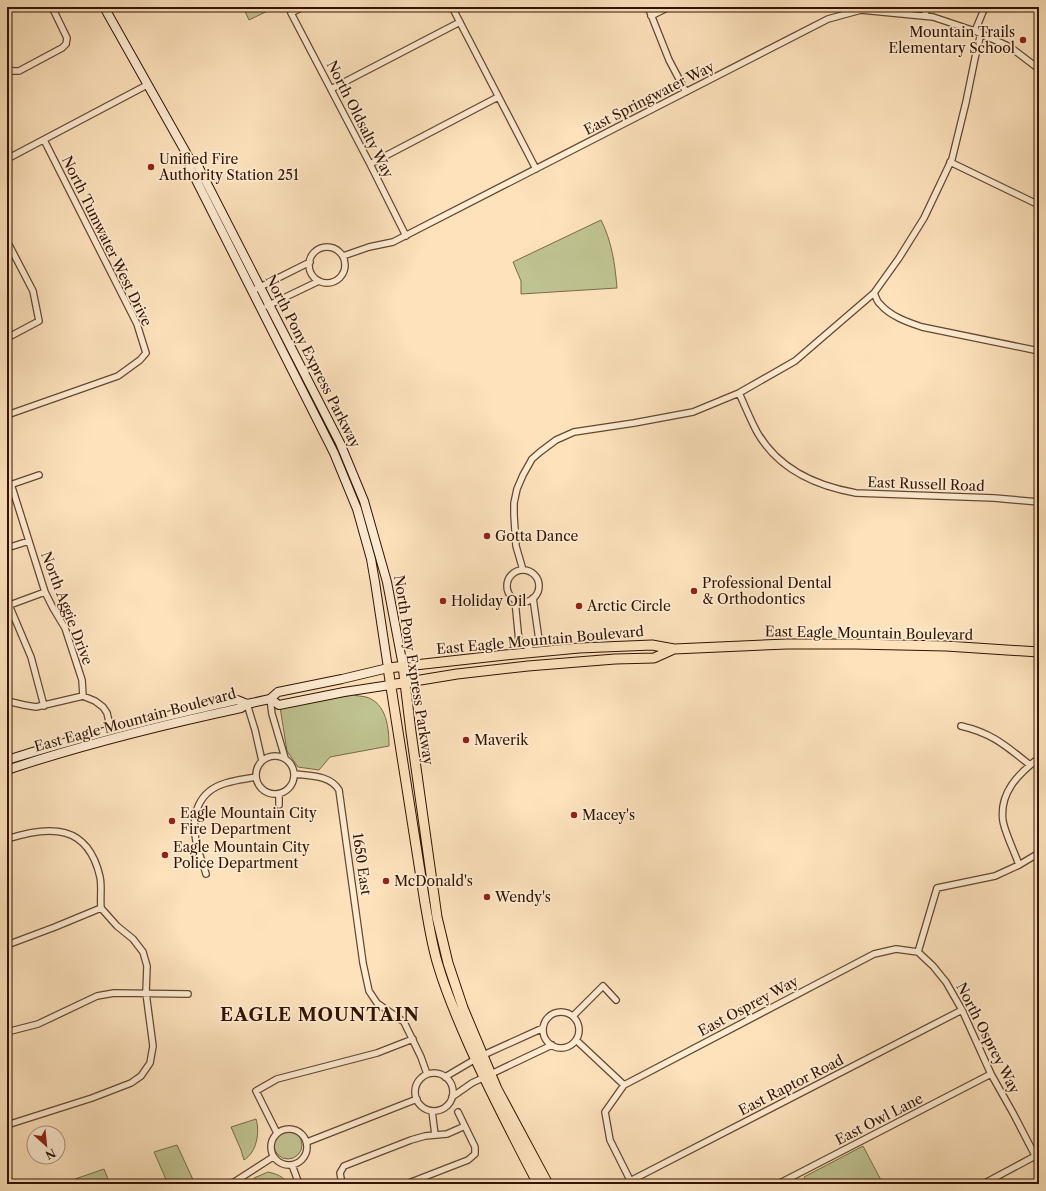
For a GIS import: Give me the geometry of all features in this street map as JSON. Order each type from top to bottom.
[{"type":"main road","name":"North Pony Express Parkway","points":[[104,7],[190,158],[197,164],[340,443],[364,501],[387,582],[403,666],[437,917],[448,963],[479,1057],[501,1114],[538,1184]]},
{"type":"main road","name":"North Pony Express Parkway","points":[[190,158],[190,168],[334,453],[357,509],[376,582],[390,686],[430,936],[439,969],[452,1006],[479,1057]]},
{"type":"main road","name":"East Eagle Mountain Boulevard","points":[[7,770],[70,750],[173,723],[241,708],[247,704],[270,699],[278,692],[388,668],[528,650],[652,645],[674,649],[786,644],[855,644],[946,646],[1039,652]]},
{"type":"main road","name":"East Eagle Mountain Boulevard","points":[[270,699],[279,705],[344,692],[390,686],[457,674],[601,660],[654,658],[674,649]]},
{"type":"main road","name":"East Eagle Mountain Boulevard","points":[[7,760],[111,730],[170,715],[238,700],[247,704]]},
{"type":"main road","name":"North Pony Express Parkway","points":[[487,1076],[505,1104],[548,1184]]},
{"type":"street","points":[[9,69],[19,71],[64,46],[67,42],[64,31],[52,7]]},
{"type":"street","name":"North Oldsalty Way","points":[[303,7],[292,13],[406,236]]},
{"type":"street","points":[[452,7],[536,169]]},
{"type":"street","points":[[648,7],[670,60],[686,92]]},
{"type":"street","points":[[651,16],[669,7]]},
{"type":"street","points":[[924,16],[928,7]]},
{"type":"street","points":[[975,31],[985,7]]},
{"type":"street","name":"East Springwater Way","points":[[343,256],[369,247],[393,242],[406,236],[828,19],[861,10],[933,17],[975,31],[1010,47],[1039,69]]},
{"type":"street","points":[[331,89],[460,22]]},
{"type":"street","points":[[523,570],[516,546],[514,515],[516,496],[523,475],[532,459],[556,440],[574,432],[692,412],[739,393],[795,361],[874,293],[899,258],[924,218],[950,162],[966,102],[981,34]]},
{"type":"street","points":[[7,159],[148,85]]},
{"type":"street","points":[[370,164],[498,98]]},
{"type":"street","name":"North Tumwater West Drive","points":[[7,415],[118,376],[140,360],[146,353],[137,324],[44,140]]},
{"type":"street","points":[[950,162],[1039,205]]},
{"type":"street","points":[[7,338],[39,321],[33,291],[8,244]]},
{"type":"street","points":[[261,309],[318,281],[327,283],[338,280],[343,275],[345,262],[343,256],[335,249],[323,248],[316,251],[312,256],[310,262],[311,272],[318,281]]},
{"type":"street","points":[[252,291],[310,262]]},
{"type":"street","points":[[874,293],[879,304],[892,314],[907,322],[922,327],[1039,351]]},
{"type":"street","name":"East Russell Road","points":[[739,393],[758,433],[776,457],[800,474],[834,489],[856,493],[994,498],[1039,502]]},
{"type":"street","points":[[9,485],[39,475]]},
{"type":"street","name":"North Aggie Drive","points":[[9,485],[45,592],[65,628],[82,680],[83,696]]},
{"type":"street","points":[[7,548],[29,541]]},
{"type":"street","points":[[523,570],[530,572],[538,579],[539,590],[533,598],[524,602],[515,600],[508,593],[508,580],[512,574],[523,570]]},
{"type":"street","points":[[44,706],[31,657],[8,605],[45,592]]},
{"type":"street","points":[[528,666],[528,650],[539,640],[533,598]]},
{"type":"street","points":[[515,600],[519,642],[528,650]]},
{"type":"street","points":[[7,680],[7,694]]},
{"type":"street","points":[[7,701],[24,706],[44,706],[83,696],[95,701],[103,707],[111,730]]},
{"type":"street","points":[[270,699],[272,714],[285,758]]},
{"type":"street","points":[[247,704],[262,761]]},
{"type":"street","points":[[961,726],[978,730],[992,737],[1006,745],[1030,765]]},
{"type":"street","points":[[273,756],[285,758],[292,765],[294,774],[294,779],[290,787],[279,794],[266,792],[258,783],[256,777],[258,766],[262,761],[273,756]]},
{"type":"street","points":[[1019,865],[1003,823],[1003,809],[1007,792],[1018,777],[1039,758]]},
{"type":"street","name":"1650 East","points":[[294,774],[327,779],[335,783],[339,790],[361,949],[369,991],[377,1003],[404,1022],[428,1074]]},
{"type":"street","points":[[206,874],[196,841],[195,813],[198,804],[207,793],[225,783],[256,777]]},
{"type":"street","points":[[279,794],[280,805]]},
{"type":"street","points":[[7,839],[49,830],[64,832],[75,836],[89,849],[94,856],[100,878],[101,908],[117,926],[133,939],[143,952],[147,966],[146,993],[153,1040],[150,1063],[137,1080],[92,1098],[7,1125]]},
{"type":"street","points":[[918,952],[937,888],[995,876],[1019,865],[1039,853]]},
{"type":"street","points":[[7,945],[101,908]]},
{"type":"street","name":"East Osprey Way","points":[[631,1182],[610,1140],[606,1112],[624,1085],[874,954],[896,949],[918,952]]},
{"type":"street","name":"North Osprey Way","points":[[918,952],[933,966],[946,982],[962,1010],[991,1074],[1037,1155],[1039,1163]]},
{"type":"street","points":[[573,1016],[603,986],[616,1000]]},
{"type":"street","points":[[7,1032],[38,1024],[97,996],[114,993],[188,994]]},
{"type":"street","name":"East Raptor Road","points":[[631,1182],[962,1010]]},
{"type":"street","points":[[564,1012],[573,1016],[578,1022],[580,1029],[576,1040],[566,1047],[557,1047],[552,1045],[545,1037],[543,1028],[546,1020],[553,1013],[564,1012]]},
{"type":"street","points":[[445,1077],[479,1057],[543,1028]]},
{"type":"street","points":[[277,1133],[256,1091],[277,1079],[377,1053],[413,1039]]},
{"type":"street","points":[[576,1040],[624,1085]]},
{"type":"street","points":[[452,1097],[487,1076],[552,1045]]},
{"type":"street","points":[[428,1074],[437,1074],[445,1077],[452,1086],[452,1097],[450,1102],[442,1109],[432,1111],[423,1107],[417,1099],[415,1093],[418,1082],[428,1074]]},
{"type":"street","name":"East Owl Lane","points":[[778,1184],[991,1074]]},
{"type":"street","points":[[307,1142],[417,1099]]},
{"type":"street","points":[[432,1111],[435,1135]]},
{"type":"street","points":[[406,1184],[468,1160],[475,1154],[475,1147],[458,1112]]},
{"type":"street","points":[[342,1184],[340,1173],[344,1166],[411,1140],[446,1134],[465,1126]]},
{"type":"street","points":[[285,1129],[296,1130],[304,1136],[307,1142],[307,1153],[303,1159],[296,1164],[292,1165],[280,1163],[273,1157],[271,1152],[271,1143],[277,1133],[285,1129]]},
{"type":"street","points":[[983,1184],[1037,1155]]},
{"type":"street","points":[[231,1184],[273,1157]]},
{"type":"street","points":[[292,1165],[299,1184]]},
{"type":"green space","points":[[243,7],[276,7],[249,20]]},
{"type":"green space","points":[[601,220],[608,237],[612,253],[617,288],[521,294],[521,281],[513,262]]},
{"type":"green space","points":[[353,695],[366,697],[373,700],[383,711],[387,725],[389,746],[330,757],[319,770],[298,767],[287,751],[280,707]]},
{"type":"green space","points":[[256,1119],[258,1130],[255,1147],[244,1160],[231,1127]]},
{"type":"green space","points":[[288,1131],[298,1135],[302,1145],[298,1155],[288,1159],[278,1155],[274,1145],[278,1135]]},
{"type":"green space","points":[[177,1145],[195,1184],[168,1184],[154,1152]]},
{"type":"green space","points":[[863,1146],[883,1184],[808,1184],[804,1177]]},
{"type":"green space","points":[[104,1169],[110,1184],[77,1184],[75,1179]]},
{"type":"green space","points":[[268,1172],[282,1177],[287,1184],[256,1184],[254,1178]]},
{"type":"place","name":"Mountain Trails Elementary School","points":[[1023,40]]},
{"type":"place","name":"Unified Fire Authority Station 251","points":[[151,167]]},
{"type":"place","name":"Gotta Dance","points":[[487,536]]},
{"type":"place","name":"Professional Dental & Orthodontics","points":[[694,591]]},
{"type":"place","name":"Holiday Oil","points":[[443,601]]},
{"type":"place","name":"Arctic Circle","points":[[579,606]]},
{"type":"place","name":"Maverik","points":[[466,740]]},
{"type":"place","name":"Macey's","points":[[574,815]]},
{"type":"place","name":"Eagle Mountain City Fire Department","points":[[172,821]]},
{"type":"place","name":"Eagle Mountain City Police Department","points":[[165,855]]},
{"type":"place","name":"McDonald's","points":[[386,881]]},
{"type":"place","name":"Wendy's","points":[[487,897]]},
{"type":"district","name":"EAGLE MOUNTAIN","points":[[320,1015]]}]
